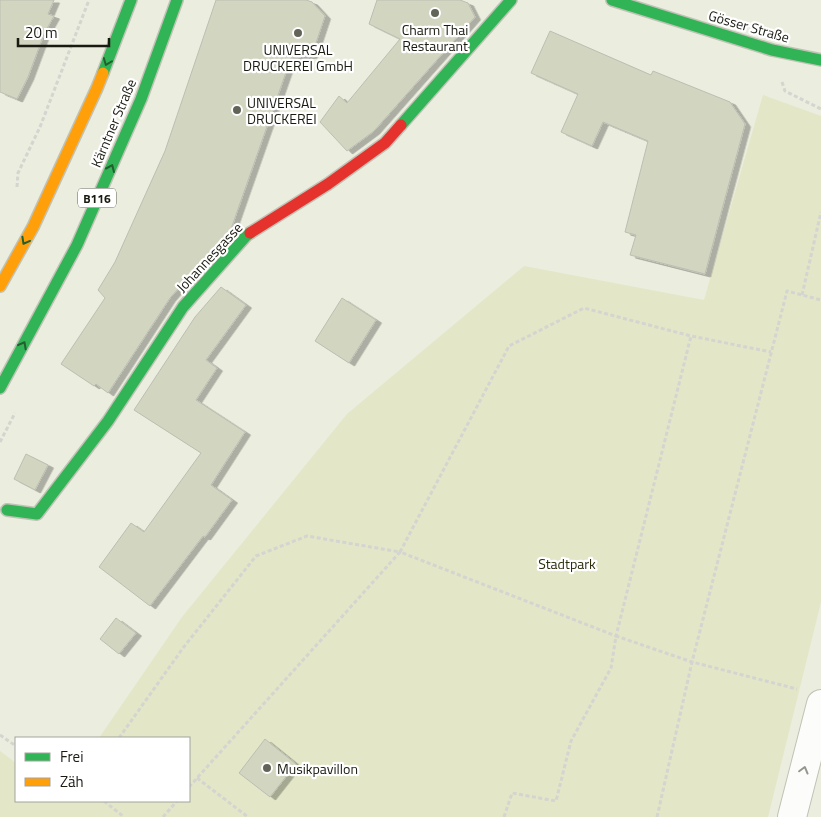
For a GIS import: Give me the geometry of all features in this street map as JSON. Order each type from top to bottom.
[{"type":"street","name":"Kärntner Straße","points":[[0,286],[33,228],[97,88],[130,0]]},
{"type":"street","name":"Kärntner Straße","points":[[0,388],[77,246],[141,99],[177,0]]},
{"type":"street","name":"Johannesgasse","points":[[7,510],[37,514],[108,422],[182,307],[246,236],[328,184],[385,143],[511,0]]},
{"type":"street","name":"Gösser Straße","points":[[612,0],[772,50],[821,60]]},
{"type":"street","points":[[792,817],[812,697]]},
{"type":"path","points":[[16,195],[18,173],[40,127],[89,0]]},
{"type":"path","points":[[785,91],[821,109]]},
{"type":"path","points":[[802,295],[821,212]]},
{"type":"path","points":[[657,817],[692,662],[787,291],[821,300]]},
{"type":"path","points":[[190,786],[400,552],[509,346],[584,308],[691,336],[771,352]]},
{"type":"path","points":[[504,817],[512,793],[556,801],[571,740],[611,668],[616,636],[691,336]]},
{"type":"path","points":[[120,737],[182,648],[256,556],[307,536],[400,552],[616,636],[692,662],[812,697]]},
{"type":"path","points":[[0,735],[15,745]]},
{"type":"path","points":[[197,778],[248,817]]},
{"type":"path","points":[[105,802],[124,817]]},
{"type":"path","points":[[163,817],[175,802]]},
{"type":"green space","name":"Stadtpark","points":[[763,95],[821,116],[821,602],[768,817],[0,817],[0,751],[15,762],[15,802],[190,802],[190,737],[100,737],[182,617],[347,414],[524,266],[704,300]]},
{"type":"building","points":[[0,0],[54,0],[48,14],[54,16],[44,34],[28,77],[17,99],[0,92]]},
{"type":"building","points":[[216,0],[306,0],[312,2],[325,16],[312,55],[291,58],[231,229],[170,298],[108,393],[61,364],[105,298],[98,290],[115,262],[165,151]]},
{"type":"building","points":[[377,0],[460,0],[468,3],[475,17],[374,131],[347,151],[320,122],[339,96],[347,103],[400,39],[369,24]]},
{"type":"building","points":[[550,31],[651,75],[653,71],[730,102],[745,124],[705,274],[630,255],[636,235],[625,232],[648,141],[603,122],[592,146],[561,132],[578,94],[531,73]]},
{"type":"building","points":[[221,287],[246,305],[206,360],[217,368],[196,400],[245,432],[211,485],[232,500],[150,606],[99,567],[131,523],[144,532],[201,453],[134,410],[195,317]]},
{"type":"building","points":[[342,298],[376,320],[349,363],[315,341]]},
{"type":"building","points":[[26,454],[48,465],[35,490],[14,479]]},
{"type":"building","points":[[116,618],[136,633],[119,654],[100,639]]},
{"type":"building","name":"Musikpavillon","points":[[265,739],[296,764],[270,797],[239,773]]},
{"type":"traffic: fast","points":[[103,73],[131,0]]},
{"type":"traffic: fast","points":[[0,388],[77,245],[141,99],[177,0]]},
{"type":"traffic: fast","points":[[401,125],[511,0]]},
{"type":"traffic: fast","points":[[612,0],[772,50],[821,60]]},
{"type":"traffic: fast","points":[[7,510],[37,514],[108,421],[183,307],[250,233]]},
{"type":"traffic: slow","points":[[0,286],[33,227],[103,73]]},
{"type":"traffic: jam","points":[[250,233],[328,184],[385,143],[401,125]]},
{"type":"place","name":"Charm Thai Restaurant","points":[[435,13]]},
{"type":"place","name":"UNIVERSAL DRUCKEREI GmbH","points":[[298,33]]},
{"type":"place","name":"UNIVERSAL DRUCKEREI","points":[[237,110]]},
{"type":"place","name":"Musikpavillon","points":[[267,768]]}]
